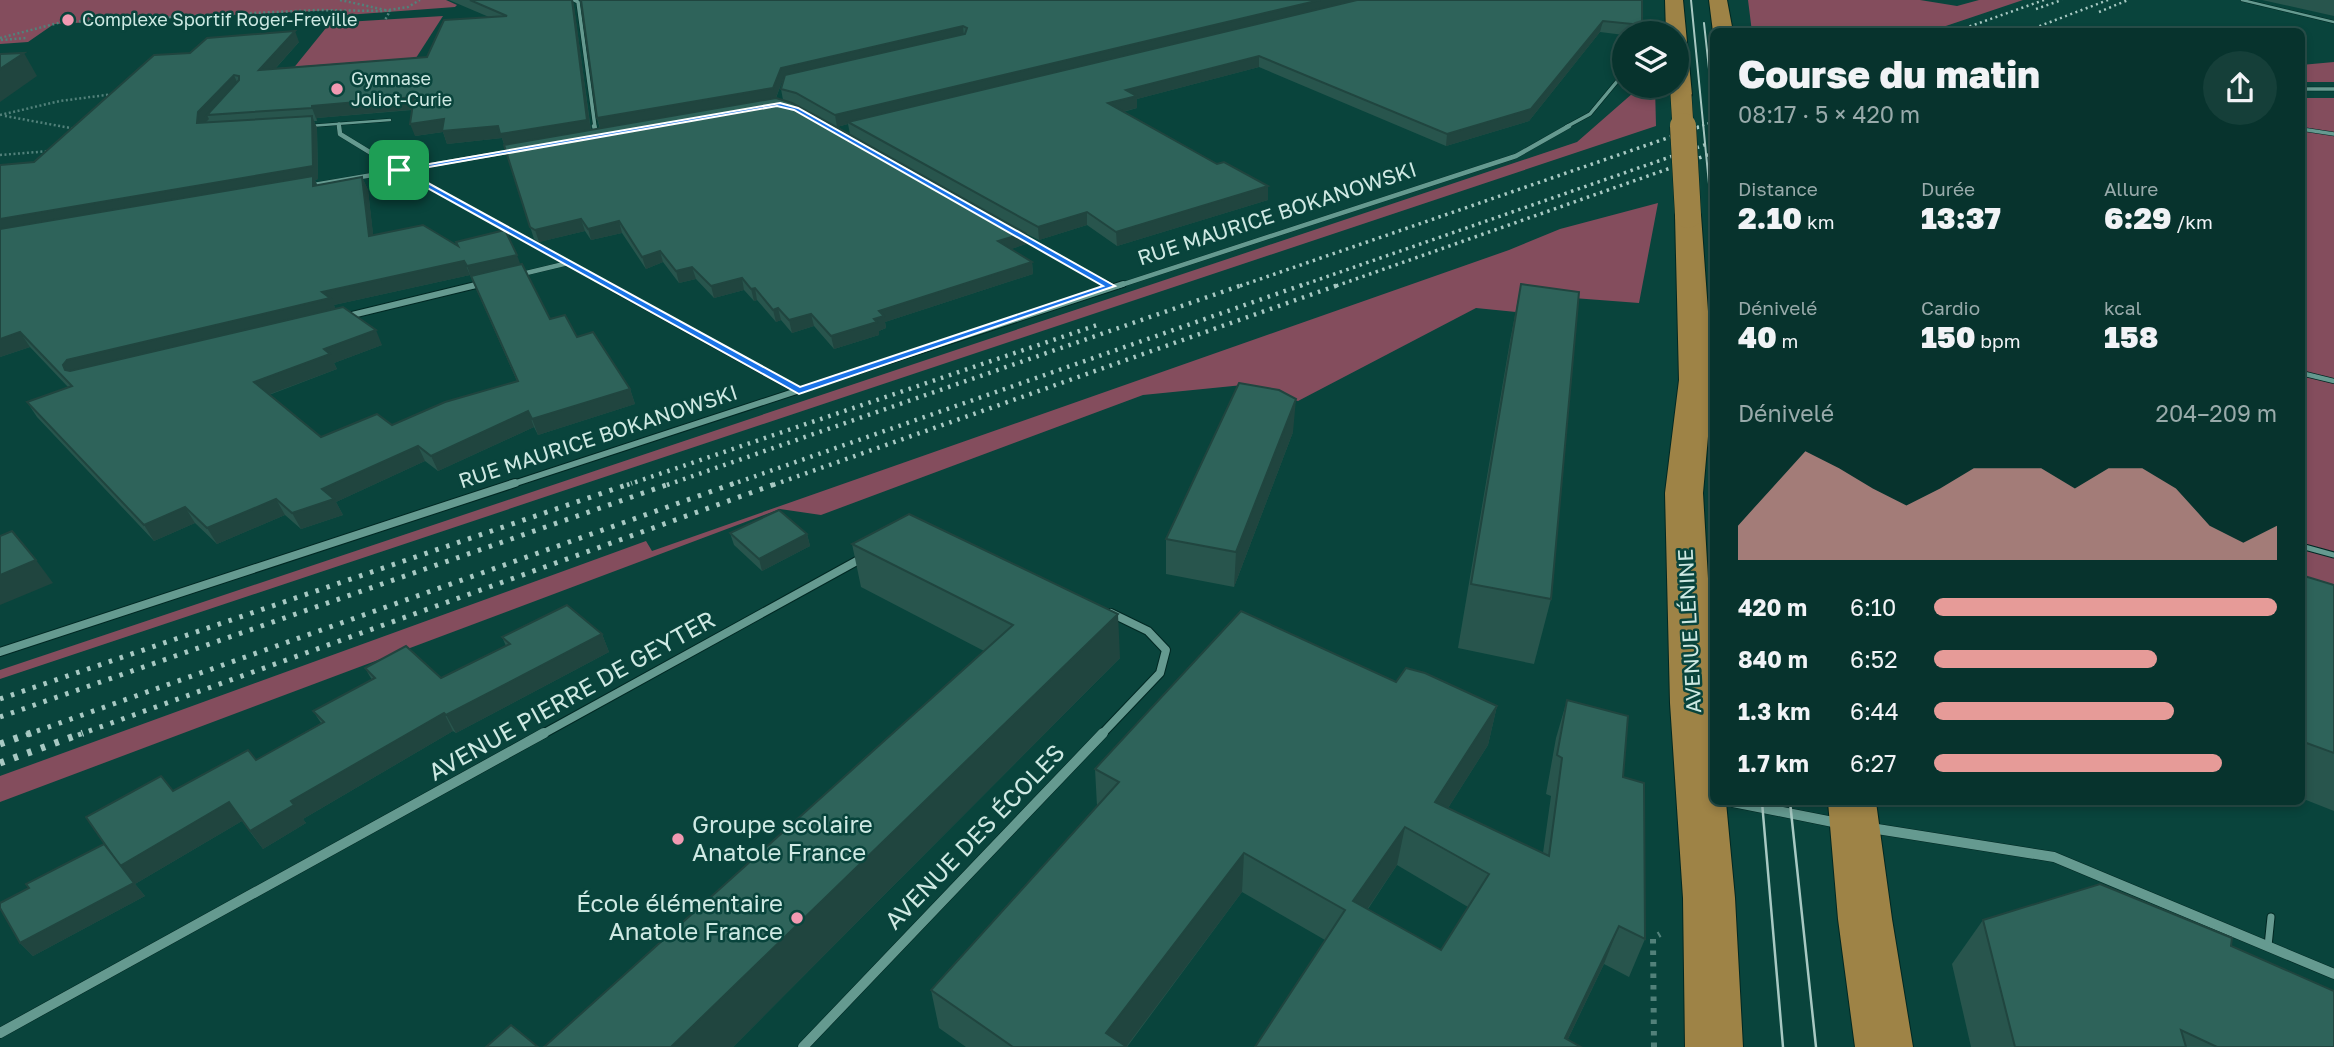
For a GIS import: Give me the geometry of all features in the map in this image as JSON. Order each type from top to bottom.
[{"type":"main road","name":"AVENUE LÉNINE","points":[[1672,21],[1674,0]]},
{"type":"main road","points":[[1718,0],[1722,28]]},
{"type":"main road","name":"AVENUE LÉNINE","points":[[1681,98],[1696,380],[1684,493],[1693,703],[1710,773]]},
{"type":"main road","name":"AVENUE LÉNINE","points":[[1714,1047],[1716,805]]},
{"type":"main road","points":[[1854,814],[1884,1047]]},
{"type":"street","points":[[586,0],[576,1],[593,123],[598,137]]},
{"type":"street","name":"RUE MAURICE BOKANOWSKI","points":[[0,652],[799,391],[1110,286],[1516,156],[1590,114],[1612,87]]},
{"type":"street","points":[[2305,89],[2334,89]]},
{"type":"street","points":[[339,124],[340,134],[399,170],[799,391]]},
{"type":"street","points":[[585,139],[611,134]]},
{"type":"street","points":[[300,187],[521,149]]},
{"type":"street","points":[[1012,231],[1110,286]]},
{"type":"street","points":[[505,278],[568,263]]},
{"type":"street","points":[[345,317],[492,282]]},
{"type":"street","name":"AVENUE PIERRE DE GEYTER","points":[[0,1033],[872,552]]},
{"type":"street","name":"AVENUE DES ÉCOLES","points":[[803,1047],[1160,673],[1166,650],[1148,631],[1104,610]]},
{"type":"street","points":[[1776,805],[1854,814],[2054,857],[2334,974]]},
{"type":"lane","points":[[2242,0],[2334,22]]},
{"type":"lane","points":[[301,127],[390,120]]},
{"type":"lane","points":[[2305,130],[2334,134]]},
{"type":"lane","points":[[2305,374],[2334,381]]},
{"type":"lane","points":[[2305,547],[2334,555]]},
{"type":"lane","points":[[2268,946],[2271,917]]},
{"type":"path","points":[[340,0],[390,11]]},
{"type":"path","points":[[0,39],[62,22],[317,10],[390,11],[408,7],[420,0]]},
{"type":"path","points":[[384,20],[390,11]]},
{"type":"path","points":[[0,39],[27,38]]},
{"type":"path","points":[[0,115],[61,102],[124,93]]},
{"type":"path","points":[[0,115],[77,129]]},
{"type":"path","points":[[70,133],[82,125]]},
{"type":"path","points":[[0,155],[57,151]]},
{"type":"shaded area","name":"Complexe Sportif Roger-Freville","points":[[0,0],[446,0],[457,5],[333,16],[333,10],[54,24],[28,42],[0,44]]},
{"type":"shaded area","points":[[1748,0],[1920,0],[1957,6],[1979,0],[2023,0],[1940,28],[1752,28]]},
{"type":"shaded area","points":[[443,16],[414,61],[292,70],[330,23]]},
{"type":"shaded area","points":[[2334,62],[2334,82],[2305,82],[2305,65]]},
{"type":"shaded area","points":[[1627,98],[1655,98],[1656,126],[0,679],[0,670],[1577,142]]},
{"type":"shaded area","points":[[2305,98],[2334,98],[2334,620],[2305,610]]},
{"type":"shaded area","points":[[1658,203],[1639,303],[1521,294],[1526,313],[1476,308],[1298,401],[1243,385],[1143,395],[821,515],[780,509],[0,802],[0,776],[646,541],[652,551],[1509,250],[1560,229]]},
{"type":"building","points":[[470,0],[572,0],[587,120],[500,134],[498,126],[442,131],[444,119],[410,124],[414,97],[312,108],[207,115],[239,80],[239,76],[234,75],[198,112],[197,123],[312,116],[313,166],[0,219],[0,165],[34,162],[154,55],[190,53],[207,38],[295,31],[259,70],[427,57],[444,20],[507,16]]},
{"type":"building","points":[[581,0],[1320,0],[835,115],[796,93],[781,89],[785,75],[965,34],[967,28],[963,26],[781,68],[773,88],[597,118]]},
{"type":"building","points":[[1357,0],[1642,0],[1642,21],[1603,21],[1531,109],[1447,134],[1259,56],[1126,90],[1137,96],[1108,103],[1217,164],[1224,162],[1268,186],[1116,232],[1087,212],[1038,227],[848,122]]},
{"type":"building","points":[[24,53],[0,69],[0,54]]},
{"type":"building","points":[[776,98],[820,118],[1025,233],[998,241],[1032,262],[879,311],[884,316],[874,319],[877,322],[831,336],[811,314],[789,320],[778,308],[773,310],[755,288],[751,289],[742,278],[711,286],[692,267],[676,271],[660,251],[642,257],[619,221],[588,229],[581,219],[535,230],[530,227],[504,145]]},
{"type":"building","points":[[313,176],[313,186],[362,177],[369,236],[423,225],[458,246],[456,242],[505,230],[517,255],[467,266],[464,261],[322,292],[330,298],[67,360],[63,365],[65,370],[343,307],[376,330],[324,349],[330,354],[254,382],[321,437],[377,414],[392,425],[445,402],[518,381],[471,276],[522,264],[550,319],[565,315],[577,337],[593,332],[630,389],[532,419],[528,411],[431,456],[418,446],[322,489],[334,499],[292,513],[276,499],[207,528],[185,507],[144,525],[27,402],[72,386],[20,332],[0,339],[0,229]]},
{"type":"building","points":[[1521,284],[1579,292],[1551,599],[1471,584]]},
{"type":"building","points":[[1239,383],[1279,390],[1296,399],[1236,552],[1166,539]]},
{"type":"building","points":[[779,510],[807,534],[759,559],[730,533]]},
{"type":"building","points":[[909,514],[1118,614],[671,1047],[544,1047],[1013,625],[852,544]]},
{"type":"building","points":[[12,531],[36,560],[0,575],[0,536]]},
{"type":"building","points":[[2305,576],[2334,585],[2334,753],[2305,742]]},
{"type":"building","points":[[567,605],[602,634],[446,715],[444,713],[291,801],[294,805],[250,831],[229,802],[120,866],[86,817],[161,776],[173,791],[248,750],[256,760],[324,722],[313,711],[375,678],[365,668],[406,646],[441,678],[510,644],[502,637]]},
{"type":"building","points":[[1241,611],[1396,682],[1406,668],[1425,673],[1497,706],[1435,802],[1549,856],[1562,758],[1557,755],[1567,700],[1628,716],[1623,777],[1644,783],[1645,939],[1619,926],[1565,1038],[1581,1047],[1255,1047],[1345,910],[1244,853],[1106,1033],[1127,1047],[1013,1047],[931,990],[1119,782],[1095,769]],"holes":[[[1405,827],[1489,874],[1441,950],[1353,901]]]},
{"type":"building","points":[[104,844],[134,883],[20,943],[0,908],[0,903],[29,888],[26,884]]},
{"type":"building","points":[[2100,884],[2232,938],[2231,946],[2334,991],[2334,1047],[2217,1047],[2181,1030],[2186,1047],[2015,1047],[1983,920]]},
{"type":"building","points":[[511,1025],[538,1047],[486,1047]]},
{"type":"tram line","points":[[1691,0],[1710,194]]},
{"type":"tram line","points":[[1704,23],[1710,78]]},
{"type":"tram line","points":[[1762,805],[1783,1047]]},
{"type":"tram line","points":[[1790,805],[1816,1047]]},
{"type":"railway","points":[[1965,28],[2044,0]]},
{"type":"railway","points":[[2036,9],[2062,0]]},
{"type":"railway","points":[[2034,28],[2108,0]]},
{"type":"railway","points":[[2099,12],[2128,0]]},
{"type":"railway","points":[[1697,127],[1710,123]]},
{"type":"railway","points":[[1240,286],[1702,126]]},
{"type":"railway","points":[[1300,286],[1710,143]]},
{"type":"railway","points":[[1336,286],[1710,154]]},
{"type":"railway","points":[[667,485],[1245,284]]},
{"type":"railway","points":[[730,485],[1305,284]]},
{"type":"railway","points":[[773,485],[1341,284]]},
{"type":"railway","points":[[627,485],[1100,324]]},
{"type":"railway","points":[[0,699],[632,483]]},
{"type":"railway","points":[[0,717],[672,483]]},
{"type":"railway","points":[[26,735],[735,483]]},
{"type":"railway","points":[[78,735],[778,483]]},
{"type":"railway","points":[[0,744],[31,733]]},
{"type":"railway","points":[[0,763],[83,733]]},
{"type":"place","name":"Complexe Sportif Roger-Freville","points":[[68,20]]},
{"type":"place","name":"Gymnase Joliot-Curie","points":[[337,89]]},
{"type":"place","name":"Groupe scolaire Anatole France","points":[[678,839]]},
{"type":"place","name":"École élémentaire Anatole France","points":[[797,918]]},
{"type":"route","points":[[778,104],[796,109],[1110,286],[799,391],[399,170],[778,104]]}]
